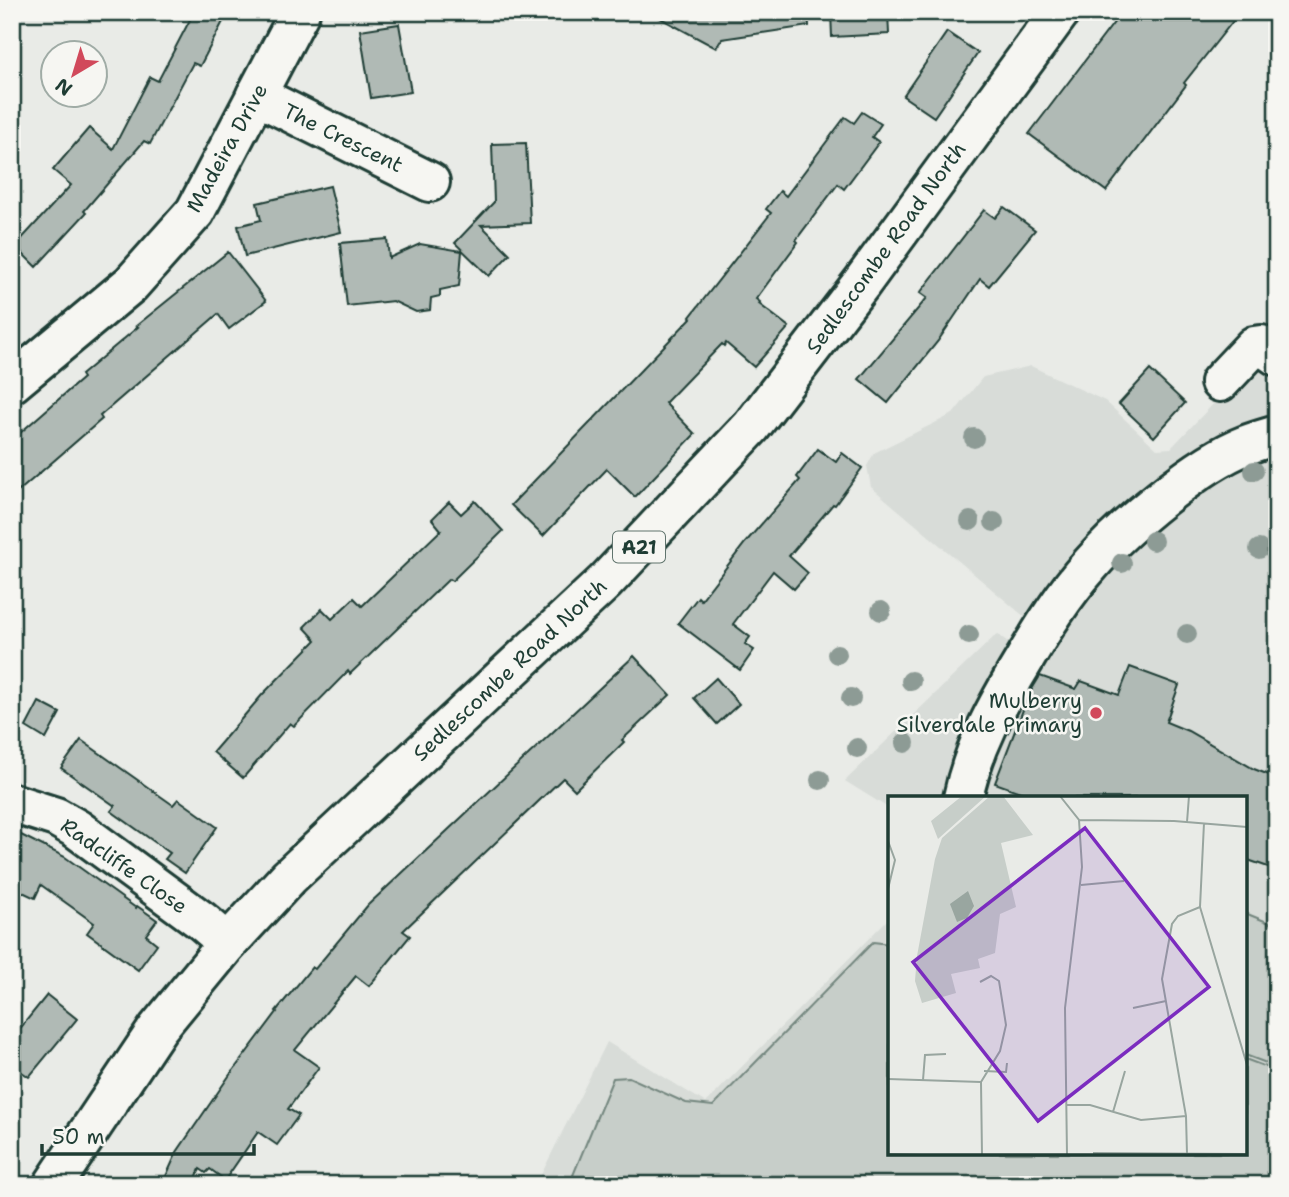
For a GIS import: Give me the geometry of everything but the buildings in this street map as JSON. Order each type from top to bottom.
[{"type":"main road","name":"Madeira Drive","points":[[12,383],[131,284],[195,212],[300,12]]},
{"type":"main road","name":"Sedlescombe Road North","points":[[53,1185],[158,1028],[228,943],[298,868],[605,582],[751,427],[862,285],[947,164],[1060,12]]},
{"type":"main road","name":"The Crescent","points":[[256,95],[429,181]]},
{"type":"main road","points":[[1220,382],[1254,346],[1261,345],[1277,356]]},
{"type":"main road","points":[[964,796],[984,730],[1004,692],[1050,617],[1089,565],[1139,517],[1210,464],[1245,445],[1277,435]]},
{"type":"main road","name":"Radcliffe Close","points":[[12,803],[55,817],[77,829],[228,943]]},
{"type":"shaded area","name":"Mulberry Silverdale Primary","points":[[1262,353],[1277,365],[1276,1185],[536,1185],[607,1042],[706,1103],[888,919],[888,1155],[1247,1155],[1247,796],[888,796],[888,808],[845,781],[997,634],[1011,644],[1032,623],[871,487],[867,466],[874,453],[953,414],[983,377],[1031,366],[1105,401],[1157,449],[1171,448]]},
{"type":"shaded area","points":[[1247,914],[1277,926],[1277,1067],[1247,1056]]},
{"type":"shaded area","points":[[873,942],[888,944],[888,1155],[1247,1155],[1247,1060],[1277,1071],[1277,1184],[569,1185],[613,1078],[629,1077],[686,1103],[713,1106]]},
{"type":"place","name":"Mulberry Silverdale Primary","points":[[1096,713]]}]
